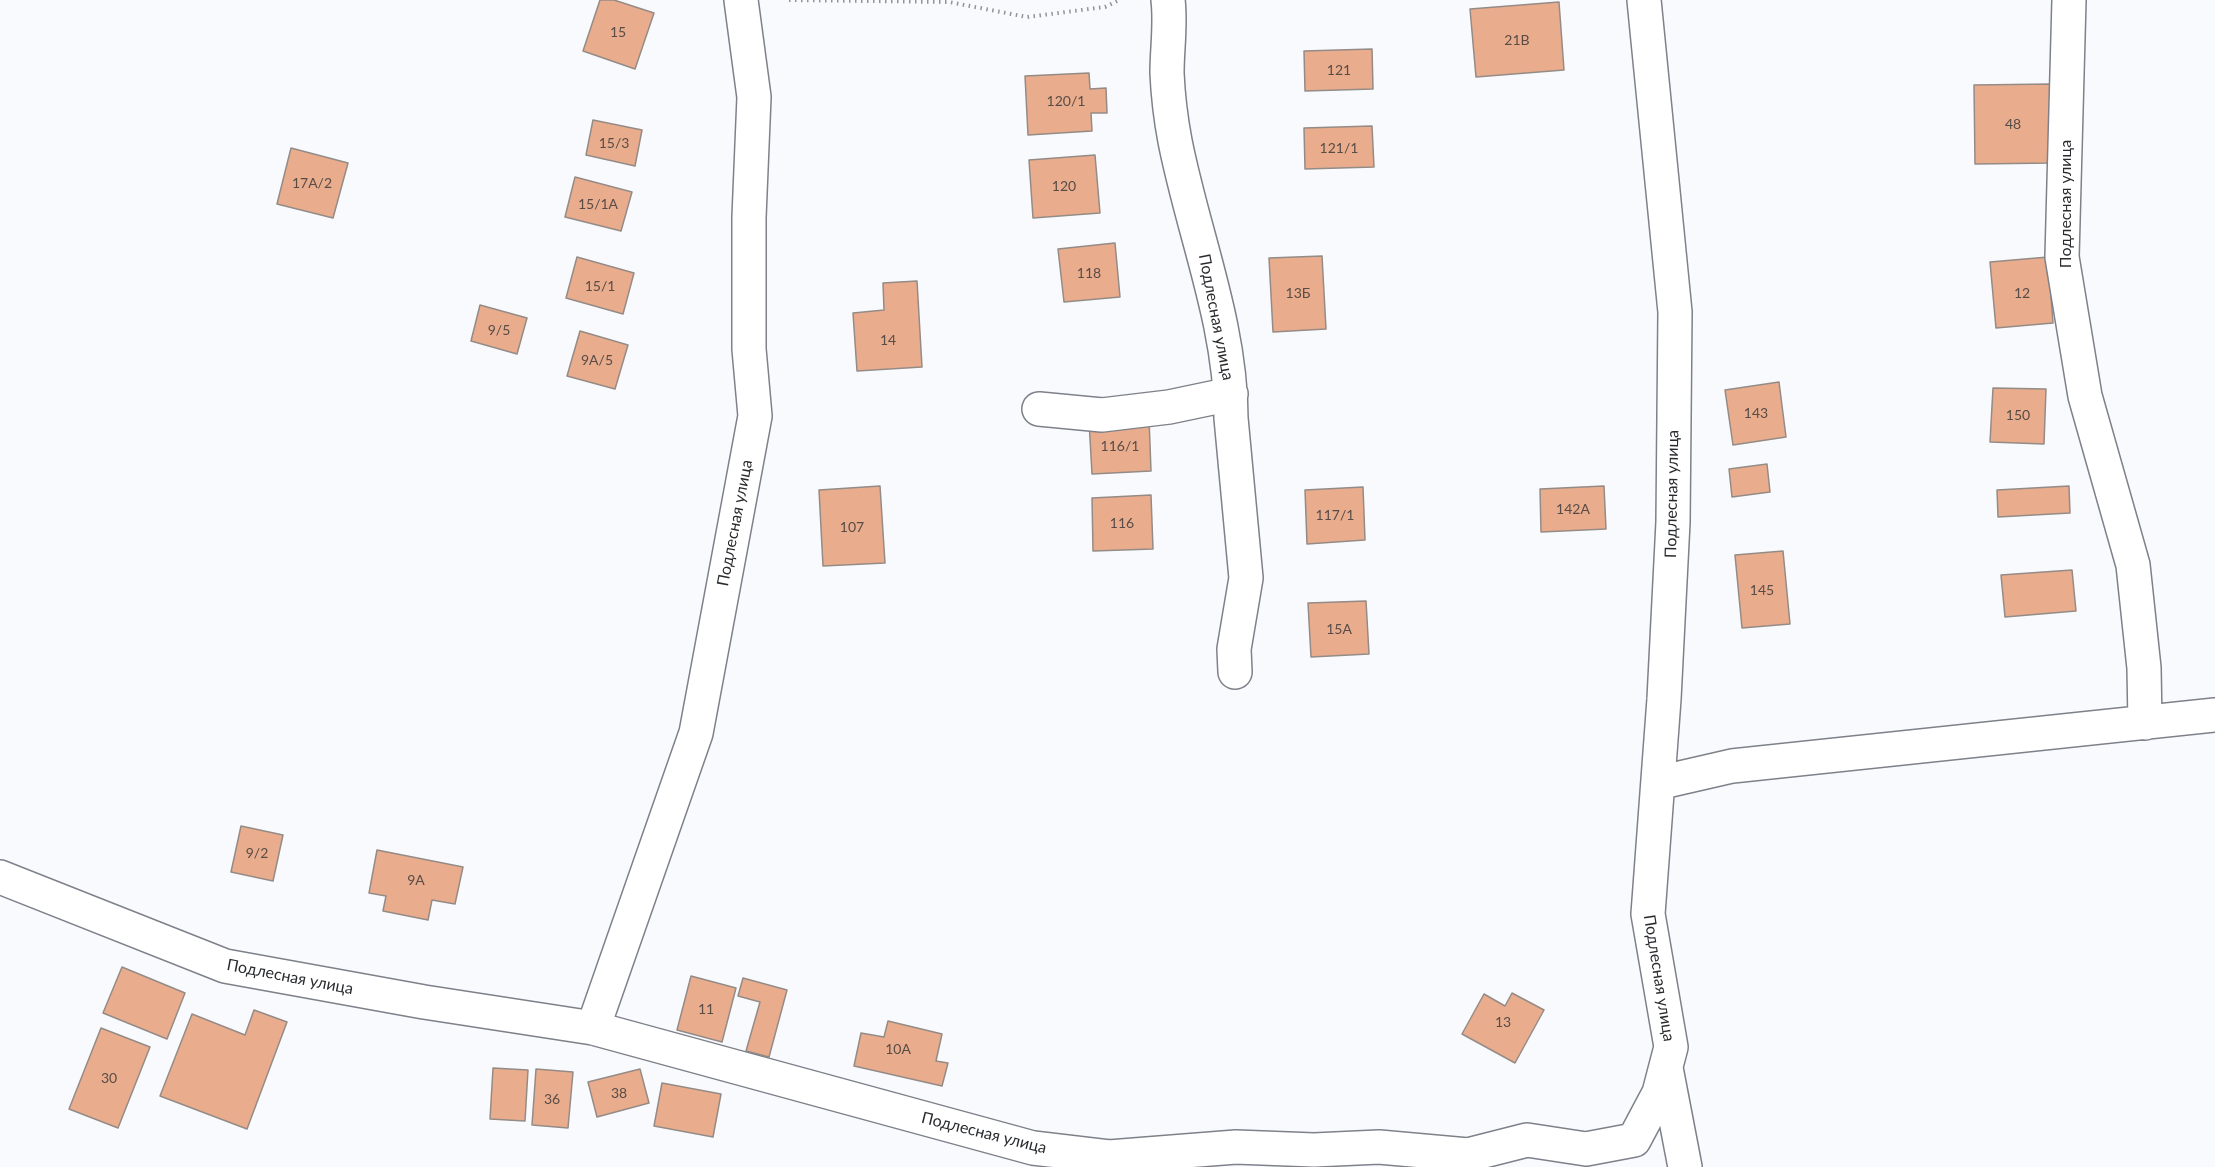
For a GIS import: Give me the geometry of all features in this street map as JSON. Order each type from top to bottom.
[{"type":"street","name":"Подлесная улица","points":[[593,1028],[696,733],[755,416],[749,349],[749,217],[754,97],[741,0]]},
{"type":"street","name":"Подлесная улица","points":[[1168,0],[1167,75],[1175,139],[1189,203],[1212,280],[1231,394],[1231,418],[1246,578],[1234,649],[1235,672]]},
{"type":"street","name":"Подлесная улица","points":[[0,877],[225,966],[424,1002],[593,1028],[1033,1148],[1109,1157],[1236,1147],[1314,1150],[1379,1147],[1468,1155],[1527,1140],[1586,1149],[1634,1140],[1659,1093],[1671,1047],[1648,914],[1664,699],[1673,522],[1675,312],[1644,0]]},
{"type":"street","name":"Подлесная улица","points":[[2069,0],[2062,257],[2085,396],[2133,565],[2144,668],[2145,723]]},
{"type":"street","points":[[1039,409],[1102,415],[1169,407],[1231,394]]},
{"type":"street","points":[[1658,783],[1732,766],[2215,715]]},
{"type":"street","points":[[1666,1066],[1685,1167]]},
{"type":"path","points":[[789,0],[949,2],[1027,18],[1106,7],[1119,0]]},
{"type":"building","points":[[600,0],[614,0],[654,13],[635,69],[583,51]]},
{"type":"building","points":[[1559,2],[1564,70],[1476,77],[1470,9]]},
{"type":"building","points":[[1372,49],[1373,89],[1305,91],[1304,51]]},
{"type":"building","points":[[1089,73],[1090,89],[1106,88],[1107,113],[1091,113],[1092,131],[1028,135],[1025,76]]},
{"type":"building","points":[[2051,84],[2052,163],[1975,164],[1974,85]]},
{"type":"building","points":[[593,120],[642,130],[635,166],[586,155]]},
{"type":"building","points":[[1372,126],[1374,167],[1305,169],[1304,128]]},
{"type":"building","points":[[291,148],[348,163],[333,218],[277,204]]},
{"type":"building","points":[[1095,155],[1100,213],[1033,218],[1029,160]]},
{"type":"building","points":[[575,177],[632,192],[621,231],[565,217]]},
{"type":"building","points":[[1115,243],[1120,297],[1064,302],[1058,249]]},
{"type":"building","points":[[1322,256],[1326,329],[1273,332],[1269,258]]},
{"type":"building","points":[[577,257],[634,273],[623,314],[566,298]]},
{"type":"building","points":[[2048,257],[2053,323],[1996,328],[1990,262]]},
{"type":"building","points":[[917,281],[922,367],[857,371],[853,313],[884,310],[883,283]]},
{"type":"building","points":[[480,305],[527,318],[517,354],[471,341]]},
{"type":"building","points":[[580,331],[628,345],[615,389],[567,376]]},
{"type":"building","points":[[1779,382],[1786,437],[1733,445],[1725,390]]},
{"type":"building","points":[[1993,388],[2046,389],[2044,444],[1990,442]]},
{"type":"building","points":[[1149,418],[1151,471],[1092,474],[1089,421]]},
{"type":"building","points":[[1767,464],[1770,492],[1732,497],[1729,469]]},
{"type":"building","points":[[880,486],[885,563],[823,566],[819,490]]},
{"type":"building","points":[[1604,486],[1606,529],[1541,532],[1540,489]]},
{"type":"building","points":[[2069,486],[2070,513],[1998,517],[1997,490]]},
{"type":"building","points":[[1363,487],[1365,540],[1307,544],[1305,490]]},
{"type":"building","points":[[1151,495],[1153,549],[1093,551],[1092,498]]},
{"type":"building","points":[[1783,551],[1790,624],[1742,628],[1735,555]]},
{"type":"building","points":[[2072,570],[2076,611],[2005,617],[2001,575]]},
{"type":"building","points":[[1366,601],[1369,654],[1311,657],[1308,603]]},
{"type":"building","points":[[241,826],[283,835],[273,881],[231,872]]},
{"type":"building","points":[[377,850],[463,867],[455,904],[432,900],[428,920],[383,911],[386,896],[369,893]]},
{"type":"building","points":[[122,967],[185,993],[167,1039],[103,1013]]},
{"type":"building","points":[[691,976],[736,988],[722,1042],[677,1030]]},
{"type":"building","points":[[743,978],[787,990],[769,1057],[746,1051],[760,1002],[738,996]]},
{"type":"building","points":[[1512,993],[1544,1010],[1515,1063],[1462,1034],[1484,994],[1505,1006]]},
{"type":"building","points":[[254,1010],[287,1022],[247,1129],[160,1096],[192,1014],[245,1035]]},
{"type":"building","points":[[888,1021],[942,1034],[936,1061],[948,1063],[942,1086],[854,1066],[861,1033],[884,1037]]},
{"type":"building","points":[[101,1028],[150,1047],[118,1128],[69,1109]]},
{"type":"building","points":[[493,1068],[528,1070],[525,1121],[490,1119]]},
{"type":"building","points":[[536,1069],[573,1072],[568,1128],[532,1125]]},
{"type":"building","points":[[640,1069],[649,1103],[597,1117],[588,1082]]},
{"type":"building","points":[[662,1083],[721,1094],[713,1137],[654,1126]]}]
